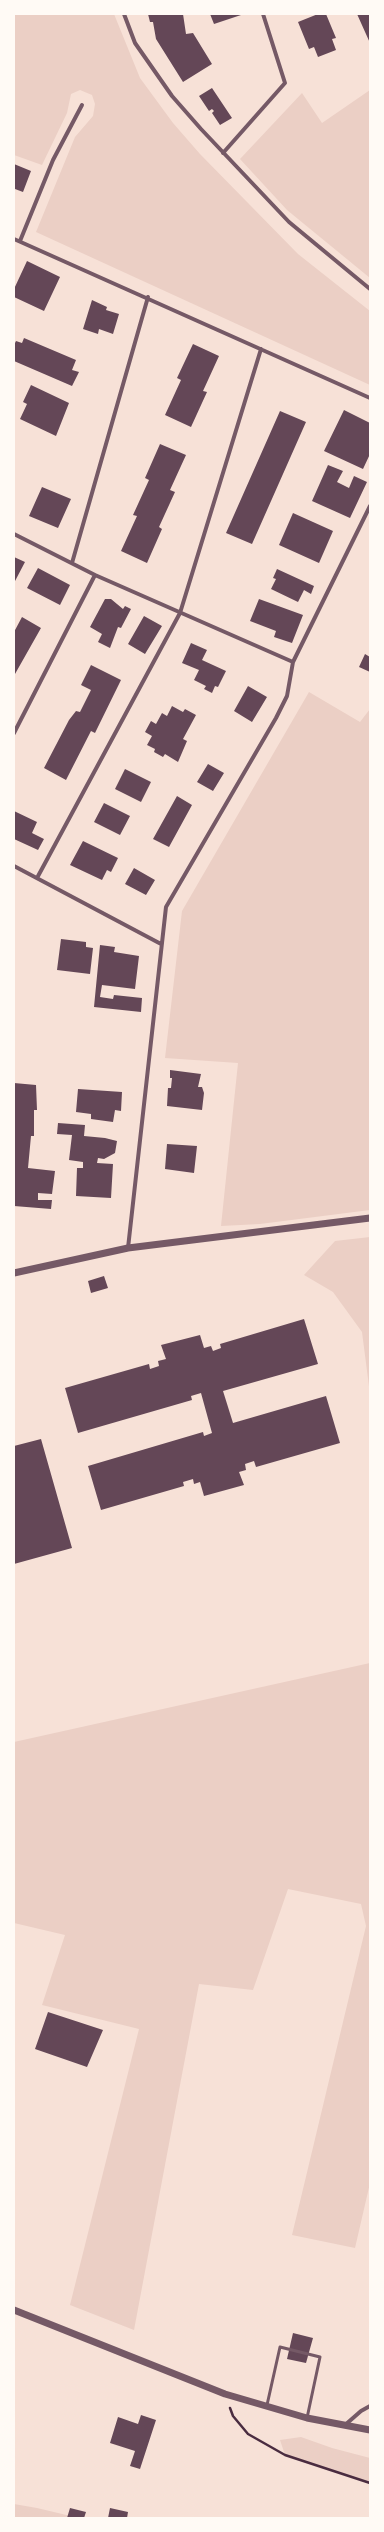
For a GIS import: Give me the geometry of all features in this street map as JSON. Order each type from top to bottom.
[{"type":"street","points":[[124,14],[135,43],[172,96],[223,153],[289,222],[370,289]]},
{"type":"street","points":[[223,153],[285,83],[263,14]]},
{"type":"street","points":[[20,241],[53,160],[82,105]]},
{"type":"street","points":[[14,238],[370,398]]},
{"type":"street","points":[[72,563],[148,297]]},
{"type":"street","points":[[36,878],[180,613],[261,349]]},
{"type":"street","points":[[128,1248],[166,907],[276,718],[287,696],[293,662],[370,506]]},
{"type":"street","points":[[14,534],[95,576],[293,662]]},
{"type":"street","points":[[14,733],[95,576]]},
{"type":"street","points":[[14,866],[161,944]]},
{"type":"street","points":[[14,1273],[128,1248],[370,1218]]},
{"type":"street","points":[[14,2310],[225,2394],[307,2418],[370,2430]]},
{"type":"street","points":[[345,2426],[361,2410],[370,2406]]},
{"type":"lane","points":[[266,2406],[280,2347],[320,2357],[307,2418]]},
{"type":"path","points":[[225,2394],[233,2416],[248,2434],[285,2455],[370,2483]]},
{"type":"shaded area","points":[[14,14],[114,14],[140,78],[173,123],[200,154],[298,254],[370,311],[370,385],[36,232],[75,137],[93,116],[95,104],[92,95],[80,90],[71,94],[67,113],[42,165],[14,155]]},
{"type":"shaded area","points":[[370,90],[370,278],[287,210],[240,159],[302,93],[322,123]]},
{"type":"shaded area","points":[[309,692],[360,722],[370,709],[370,1210],[260,1224],[221,1226],[238,1063],[165,1058],[182,911]]},
{"type":"shaded area","points":[[370,1237],[370,1394],[362,1332],[333,1292],[304,1275],[335,1241]]},
{"type":"shaded area","points":[[370,1663],[370,2183],[355,2248],[292,2235],[366,1926],[361,1904],[288,1889],[253,1990],[199,1984],[134,2330],[70,2305],[139,2029],[42,2005],[65,1935],[14,1923],[14,1742]]},
{"type":"shaded area","points":[[301,2437],[332,2448],[370,2458],[370,2483],[285,2455],[280,2440]]},
{"type":"shaded area","points":[[14,2504],[37,2508],[79,2518],[14,2518]]},
{"type":"building","points":[[148,14],[183,14],[186,34],[193,33],[212,64],[183,82],[156,39],[153,22],[150,22]]},
{"type":"building","points":[[210,14],[244,14],[214,24]]},
{"type":"building","points":[[318,14],[326,14],[336,38],[332,39],[336,50],[318,57],[314,47],[309,49],[298,22]]},
{"type":"building","points":[[357,14],[370,14],[370,43]]},
{"type":"building","points":[[212,88],[232,118],[220,125],[212,113],[214,111],[212,109],[209,111],[199,96]]},
{"type":"building","points":[[14,164],[31,171],[23,192],[15,189],[14,193]]},
{"type":"building","points":[[27,261],[60,277],[44,311],[14,297],[14,289]]},
{"type":"building","points":[[92,300],[107,307],[106,310],[119,314],[113,334],[99,329],[98,334],[83,329]]},
{"type":"building","points":[[24,338],[76,360],[72,370],[79,372],[72,386],[14,361],[14,345],[16,341],[22,343]]},
{"type":"building","points":[[193,344],[219,356],[203,391],[207,392],[191,427],[165,415],[181,380],[177,378]]},
{"type":"building","points":[[31,385],[69,403],[56,436],[20,419],[27,404],[23,402]]},
{"type":"building","points":[[344,410],[370,423],[370,454],[363,469],[324,451]]},
{"type":"building","points":[[280,411],[306,422],[252,544],[226,533]]},
{"type":"building","points":[[160,444],[186,455],[170,490],[175,492],[159,527],[162,529],[147,563],[121,551],[137,516],[133,515],[149,480],[145,478]]},
{"type":"building","points":[[328,465],[343,471],[337,482],[349,488],[354,476],[367,482],[350,518],[312,501]]},
{"type":"building","points":[[42,487],[71,499],[58,528],[29,516]]},
{"type":"building","points":[[293,513],[333,531],[319,563],[279,545]]},
{"type":"building","points":[[14,557],[25,562],[14,583]]},
{"type":"building","points":[[38,568],[70,585],[60,605],[27,588]]},
{"type":"building","points":[[277,569],[314,586],[311,594],[304,590],[298,602],[271,589],[276,579],[273,578]]},
{"type":"building","points":[[105,599],[111,599],[123,609],[125,606],[131,609],[121,628],[118,627],[110,648],[98,642],[102,634],[90,627]]},
{"type":"building","points":[[259,599],[303,615],[292,643],[274,637],[276,631],[250,621]]},
{"type":"building","points":[[144,616],[162,626],[145,654],[128,644]]},
{"type":"building","points":[[22,617],[41,628],[15,674],[14,632]]},
{"type":"building","points":[[191,643],[207,650],[202,660],[226,671],[218,687],[215,686],[212,693],[204,689],[206,686],[194,680],[199,670],[182,663]]},
{"type":"building","points":[[365,654],[370,657],[370,672],[359,667]]},
{"type":"building","points":[[91,665],[121,680],[95,733],[91,731],[66,780],[44,768],[69,720],[76,711],[80,712],[91,690],[81,685]]},
{"type":"building","points":[[248,686],[267,697],[252,722],[234,711]]},
{"type":"building","points":[[172,706],[183,712],[185,709],[196,715],[183,739],[187,741],[178,762],[165,754],[163,757],[154,752],[155,749],[147,745],[152,736],[145,732],[151,721],[156,724],[162,713],[167,716]]},
{"type":"building","points":[[208,764],[224,773],[213,791],[197,782]]},
{"type":"building","points":[[125,769],[151,782],[141,802],[115,789]]},
{"type":"building","points":[[177,796],[192,805],[169,847],[153,839]]},
{"type":"building","points":[[104,803],[130,816],[120,835],[94,822]]},
{"type":"building","points":[[14,811],[37,822],[32,833],[44,839],[38,850],[14,839]]},
{"type":"building","points":[[83,841],[118,858],[111,872],[107,870],[102,880],[70,865]]},
{"type":"building","points":[[134,868],[155,880],[146,895],[125,884]]},
{"type":"building","points":[[61,939],[86,942],[86,947],[93,948],[90,974],[57,970]]},
{"type":"building","points":[[100,945],[115,947],[114,952],[139,956],[135,989],[102,985],[100,997],[113,999],[114,995],[142,998],[141,1012],[94,1007]]},
{"type":"building","points":[[170,1070],[201,1074],[198,1087],[202,1087],[204,1093],[202,1110],[167,1106],[168,1088],[171,1088],[172,1078],[170,1078]]},
{"type":"building","points":[[14,1083],[36,1085],[37,1110],[34,1110],[34,1136],[31,1136],[28,1168],[55,1171],[52,1194],[38,1193],[38,1200],[52,1200],[51,1209],[14,1206]]},
{"type":"building","points":[[78,1089],[122,1092],[121,1111],[115,1110],[113,1122],[91,1119],[91,1114],[76,1112]]},
{"type":"building","points":[[58,1123],[85,1125],[84,1136],[117,1141],[115,1153],[104,1159],[98,1158],[97,1163],[113,1164],[111,1198],[76,1196],[77,1168],[83,1168],[83,1162],[69,1160],[72,1135],[57,1134]]},
{"type":"building","points":[[167,1144],[197,1146],[194,1173],[165,1169]]},
{"type":"building","points":[[104,1276],[108,1288],[91,1293],[88,1281]]},
{"type":"building","points":[[304,1319],[318,1364],[223,1391],[233,1423],[326,1396],[340,1443],[256,1467],[254,1461],[245,1464],[246,1470],[239,1472],[244,1485],[204,1496],[200,1482],[194,1484],[193,1479],[183,1482],[184,1486],[101,1510],[88,1466],[203,1432],[204,1436],[212,1433],[201,1393],[191,1396],[192,1400],[78,1433],[65,1388],[149,1364],[150,1369],[159,1366],[158,1361],[166,1359],[161,1345],[200,1335],[204,1348],[211,1346],[213,1351],[221,1348],[220,1344]]},
{"type":"building","points":[[41,1439],[72,1548],[14,1564],[14,1446]]},
{"type":"building","points":[[48,2012],[103,2030],[87,2067],[35,2049]]},
{"type":"building","points":[[293,2333],[313,2338],[306,2363],[287,2359]]},
{"type":"building","points":[[141,2415],[156,2420],[140,2469],[130,2466],[135,2451],[110,2443],[118,2417],[138,2424]]},
{"type":"building","points":[[70,2508],[86,2512],[84,2518],[67,2518]]},
{"type":"building","points":[[110,2508],[128,2512],[127,2518],[108,2518]]}]
